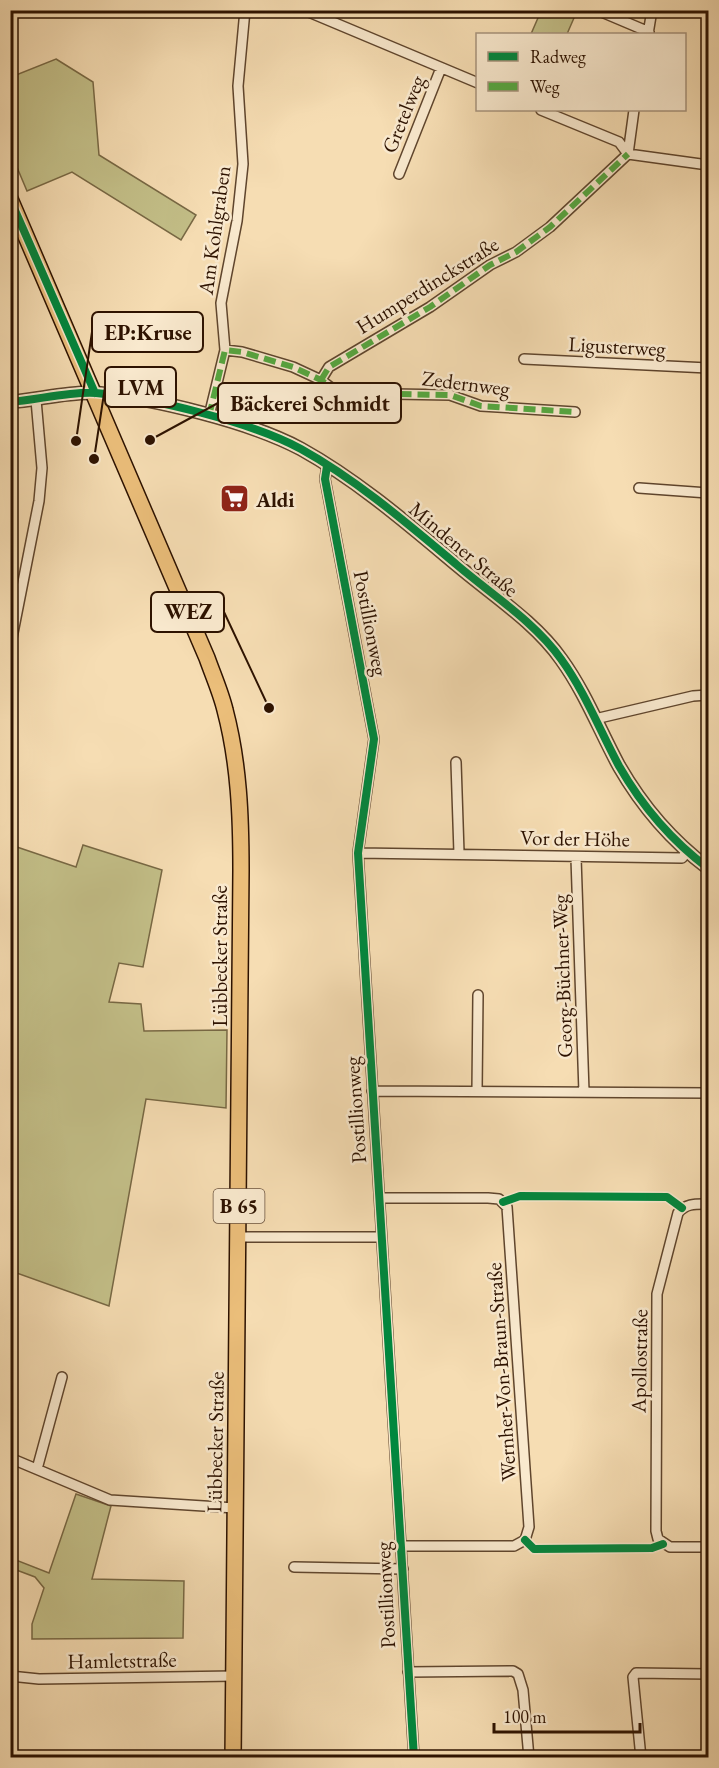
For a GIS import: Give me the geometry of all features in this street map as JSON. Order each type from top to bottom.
[{"type":"main road","name":"Lübbecker Straße","points":[[10,199],[207,658],[225,710],[235,762],[241,816],[233,1758]]},
{"type":"street","name":"Am Kohlgraben","points":[[209,416],[225,350],[221,303],[237,221],[243,164],[238,86],[245,10]]},
{"type":"street","points":[[304,10],[476,83]]},
{"type":"street","points":[[597,10],[648,33],[652,10]]},
{"type":"street","name":"Gretelweg","points":[[399,174],[441,68]]},
{"type":"street","points":[[543,111],[619,142],[628,154],[708,163]]},
{"type":"street","points":[[628,154],[634,111]]},
{"type":"street","name":"Humperdinckstraße","points":[[321,380],[329,367],[430,308],[550,227],[628,154]]},
{"type":"street","points":[[225,350],[242,352],[293,367],[321,380]]},
{"type":"street","name":"Ligusterweg","points":[[524,359],[708,369]]},
{"type":"street","name":"Zedernweg","points":[[321,380],[338,393],[450,395],[481,406],[575,412]]},
{"type":"street","name":"Mindener Straße","points":[[10,402],[94,393],[209,416],[277,438],[327,466],[416,532],[538,634],[564,663],[620,767],[643,803],[687,852],[708,868]]},
{"type":"street","points":[[10,648],[39,501],[42,468],[36,400]]},
{"type":"street","name":"Postillionweg","points":[[327,466],[325,479],[374,739],[358,853],[414,1758]]},
{"type":"street","points":[[639,488],[708,493]]},
{"type":"street","points":[[595,719],[693,696],[708,695]]},
{"type":"street","points":[[456,762],[459,854]]},
{"type":"street","name":"Vor der Höhe","points":[[358,853],[682,858],[687,852]]},
{"type":"street","name":"Georg-Büchner-Weg","points":[[576,858],[584,1092]]},
{"type":"street","points":[[477,1091],[478,995]]},
{"type":"street","points":[[372,1091],[708,1094]]},
{"type":"street","name":"Wernher-Von-Braun-Straße","points":[[380,1198],[488,1198],[499,1199],[507,1208],[529,1527],[525,1540],[514,1546],[401,1546]]},
{"type":"street","name":"Apollostraße","points":[[708,1204],[691,1204],[682,1208],[678,1213],[657,1294],[656,1360],[656,1531],[658,1539],[670,1547],[708,1547]]},
{"type":"street","points":[[238,1237],[381,1238]]},
{"type":"street","points":[[37,1469],[62,1377]]},
{"type":"street","points":[[10,1471],[13,1459],[110,1500],[235,1508]]},
{"type":"street","points":[[294,1568],[403,1569]]},
{"type":"street","points":[[408,1672],[513,1671],[518,1674],[523,1690],[529,1758]]},
{"type":"street","points":[[641,1758],[633,1677],[636,1673],[708,1674]]},
{"type":"street","name":"Hamletstraße","points":[[10,1676],[39,1679],[234,1676]]},
{"type":"shaded area","points":[[541,11],[577,11],[567,33],[531,33]]},
{"type":"shaded area","points":[[56,59],[93,82],[99,155],[196,215],[181,240],[72,172],[27,191],[11,153],[11,77]]},
{"type":"shaded area","points":[[11,845],[76,867],[83,845],[162,870],[143,967],[119,963],[109,1002],[141,1004],[144,1031],[227,1030],[226,1108],[146,1099],[109,1306],[11,1271]]},
{"type":"shaded area","points":[[76,1494],[111,1506],[92,1579],[184,1581],[183,1638],[32,1639],[32,1624],[44,1588],[35,1577],[11,1568],[11,1558],[49,1573]]},
{"type":"marked path","points":[[321,380],[329,367],[430,307],[490,265],[516,252],[550,227],[628,154]]},
{"type":"marked path","points":[[209,416],[225,350],[242,352],[293,367],[321,380],[338,393],[450,395],[481,406],[575,412]]},
{"type":"cycle path","points":[[10,199],[95,393]]},
{"type":"cycle path","points":[[10,402],[65,394],[96,393],[173,406],[229,421],[280,439],[342,474],[401,518],[539,633],[561,659],[578,685],[619,766],[638,795],[670,834],[708,868]]},
{"type":"cycle path","points":[[327,466],[325,479],[374,739],[358,853],[414,1758]]},
{"type":"cycle path","points":[[503,1202],[520,1196],[667,1197],[682,1208]]},
{"type":"cycle path","points":[[525,1540],[534,1549],[652,1548],[663,1544]]},
{"type":"place","name":"Bäckerei Schmidt","points":[[150,440]]},
{"type":"place","name":"EP:Kruse","points":[[76,441]]},
{"type":"place","name":"LVM","points":[[94,459]]},
{"type":"place","name":"Aldi","points":[[235,499]]},
{"type":"place","name":"WEZ","points":[[269,708]]}]
